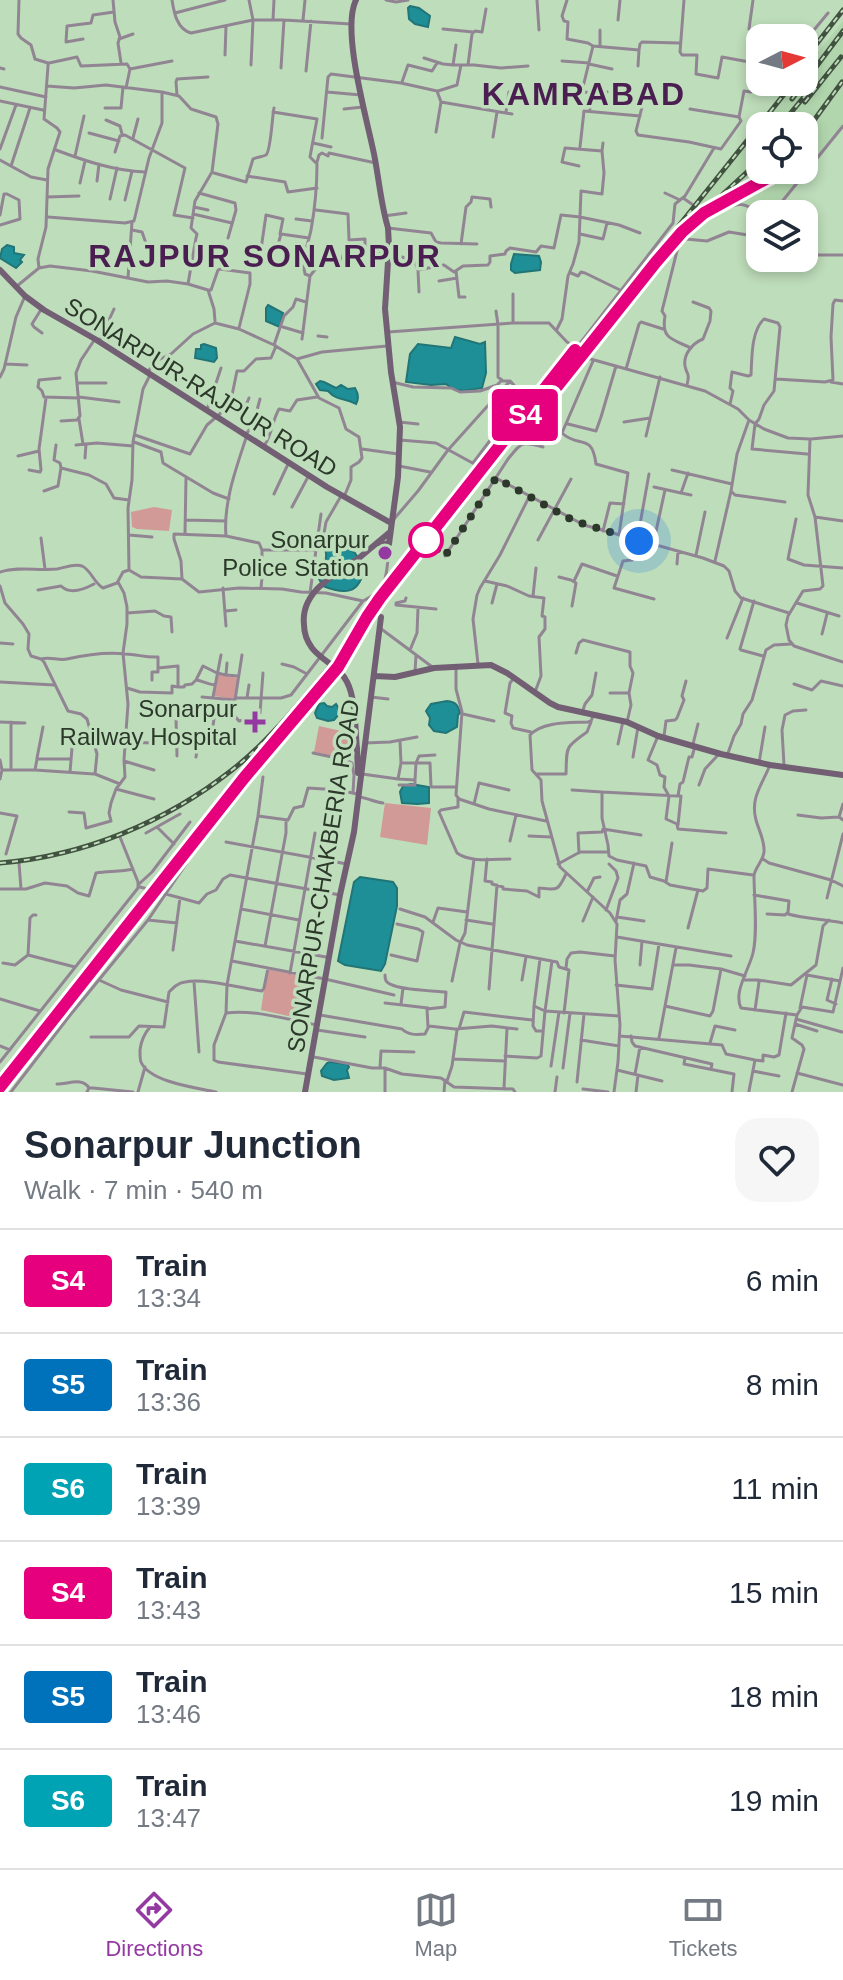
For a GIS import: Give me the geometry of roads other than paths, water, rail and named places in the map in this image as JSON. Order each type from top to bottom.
[{"type":"main road","points":[[356,0],[351,24],[358,77],[388,228],[385,309],[400,440],[389,544],[377,543]]},
{"type":"main road","name":"SONARPUR-RAJPUR ROAD","points":[[0,270],[25,296],[42,308],[342,496],[391,523]]},
{"type":"main road","points":[[356,795],[357,749],[349,686],[340,672],[312,647],[303,621],[314,591],[390,532]]},
{"type":"main road","name":"SONARPUR-CHAKBERIA ROAD","points":[[305,1092],[354,827],[381,617]]},
{"type":"main road","points":[[374,676],[395,677],[434,668],[491,665],[554,706],[592,718],[625,722],[694,746],[709,747],[727,756],[843,775]]},
{"type":"street","points":[[19,0],[18,34],[31,45],[35,59],[48,63],[77,57],[80,66],[127,64],[130,69]]},
{"type":"street","points":[[113,0],[121,64]]},
{"type":"street","points":[[172,0],[180,26],[191,33],[253,20],[351,24]]},
{"type":"street","points":[[175,13],[225,0]]},
{"type":"street","points":[[249,0],[253,20],[251,65]]},
{"type":"street","points":[[273,20],[274,0]]},
{"type":"street","points":[[303,21],[305,0]]},
{"type":"street","points":[[386,0],[408,0]]},
{"type":"street","points":[[537,0],[539,30]]},
{"type":"street","points":[[567,0],[562,16],[569,25],[567,39],[593,46],[639,50]]},
{"type":"street","points":[[618,20],[620,0]]},
{"type":"street","points":[[684,0],[680,54],[697,55],[697,75],[718,78],[722,57],[746,62]]},
{"type":"street","points":[[750,24],[753,0]]},
{"type":"street","points":[[443,29],[482,32],[486,9]]},
{"type":"street","points":[[83,39],[66,42],[67,26],[91,23],[93,15],[114,12]]},
{"type":"street","points":[[818,25],[828,13]]},
{"type":"street","points":[[281,68],[284,20]]},
{"type":"street","points":[[306,71],[311,21]]},
{"type":"street","points":[[225,55],[226,26]]},
{"type":"street","points":[[600,30],[600,46]]},
{"type":"street","points":[[468,65],[473,32]]},
{"type":"street","points":[[119,39],[133,34]]},
{"type":"street","points":[[638,66],[642,42],[679,43]]},
{"type":"street","points":[[453,65],[456,45]]},
{"type":"street","points":[[582,91],[593,46]]},
{"type":"street","points":[[424,58],[453,65],[528,66]]},
{"type":"street","points":[[130,69],[172,61]]},
{"type":"street","points":[[562,61],[612,69]]},
{"type":"street","points":[[39,268],[38,259],[45,235],[48,169],[59,135],[59,130],[44,119],[48,63]]},
{"type":"street","points":[[401,83],[408,65],[432,71],[437,63]]},
{"type":"street","points":[[322,138],[330,74],[437,91],[457,85],[461,65]]},
{"type":"street","points":[[105,108],[121,108],[130,69]]},
{"type":"street","points":[[177,95],[177,79],[208,77]]},
{"type":"street","points":[[47,86],[79,88],[101,85],[162,92],[177,95],[191,109],[216,117],[218,129],[212,172],[194,207],[191,228],[197,234],[188,284]]},
{"type":"street","points":[[0,87],[46,97]]},
{"type":"street","points":[[564,87],[598,95],[607,92]]},
{"type":"street","points":[[436,132],[441,102],[437,91]]},
{"type":"street","points":[[646,91],[636,131],[638,135],[721,149],[741,121],[739,117],[746,91]]},
{"type":"street","points":[[128,278],[132,222],[162,123],[162,92]]},
{"type":"street","points":[[327,92],[361,95]]},
{"type":"street","points":[[505,113],[509,92]]},
{"type":"street","points":[[589,110],[592,93]]},
{"type":"street","points":[[488,110],[491,94]]},
{"type":"street","points":[[0,101],[44,111]]},
{"type":"street","points":[[441,102],[512,114]]},
{"type":"street","points":[[0,149],[16,105]]},
{"type":"street","points":[[344,109],[363,107]]},
{"type":"street","points":[[11,166],[30,108]]},
{"type":"street","points":[[690,109],[739,117]]},
{"type":"street","points":[[212,172],[244,183],[253,159],[266,155],[269,150],[273,110],[317,119],[310,159],[316,163]]},
{"type":"street","points":[[580,148],[584,111],[640,116]]},
{"type":"street","points":[[493,137],[497,112]]},
{"type":"street","points":[[75,157],[84,116]]},
{"type":"street","points":[[133,139],[138,119]]},
{"type":"street","points":[[106,120],[120,126],[122,135],[115,152]]},
{"type":"street","points":[[783,200],[843,126]]},
{"type":"street","points":[[89,133],[119,141]]},
{"type":"street","points":[[122,135],[185,168],[174,215],[233,223]]},
{"type":"street","points":[[313,143],[331,147]]},
{"type":"street","points":[[557,329],[576,256],[581,191],[602,194],[603,143]]},
{"type":"street","points":[[579,166],[562,162],[565,148],[602,151]]},
{"type":"street","points":[[400,440],[436,443],[480,467],[673,223],[674,208],[714,148]]},
{"type":"street","points":[[55,149],[85,161],[145,172]]},
{"type":"street","points":[[311,151],[376,163]]},
{"type":"street","points":[[310,276],[305,274],[303,262],[317,188],[316,163],[322,153]]},
{"type":"street","points":[[0,160],[31,177],[47,180]]},
{"type":"street","points":[[80,183],[85,161]]},
{"type":"street","points":[[97,181],[99,164]]},
{"type":"street","points":[[110,199],[117,168]]},
{"type":"street","points":[[125,200],[132,171]]},
{"type":"street","points":[[247,176],[285,182],[289,192],[317,188]]},
{"type":"street","points":[[199,193],[235,203],[228,238]]},
{"type":"street","points":[[665,193],[682,199],[708,215],[731,206],[746,205]]},
{"type":"street","points":[[0,215],[4,194],[19,200],[20,219],[0,225]]},
{"type":"street","points":[[47,197],[79,196]]},
{"type":"street","points":[[461,244],[466,207],[472,197],[487,197],[491,207]]},
{"type":"street","points":[[194,207],[208,210]]},
{"type":"street","points":[[314,210],[348,214],[349,240],[365,239],[366,251],[343,255],[341,265]]},
{"type":"street","points":[[384,216],[406,213]]},
{"type":"street","points":[[260,256],[266,215],[283,219],[279,241]]},
{"type":"street","points":[[418,270],[447,265],[452,272],[463,266],[488,265],[490,256],[505,254],[510,248],[536,252],[541,246],[554,248],[561,215],[607,223],[640,233]]},
{"type":"street","points":[[46,217],[132,222]]},
{"type":"street","points":[[296,219],[312,221]]},
{"type":"street","points":[[579,234],[603,239],[607,223]]},
{"type":"street","points":[[388,228],[426,232],[432,234],[436,242],[477,244]]},
{"type":"street","points":[[132,230],[142,232],[147,246],[193,256]]},
{"type":"street","points":[[691,348],[667,336],[663,329],[665,316],[662,311],[677,249],[682,240],[707,241],[729,232],[746,235]]},
{"type":"street","points":[[280,234],[309,238]]},
{"type":"street","points":[[365,248],[414,260],[418,270],[419,292]]},
{"type":"street","points":[[818,255],[843,255]]},
{"type":"street","points":[[16,287],[39,268],[50,266],[148,282],[188,284],[208,290],[214,286],[220,269],[250,273],[239,329]]},
{"type":"street","points":[[302,339],[310,276],[317,267]]},
{"type":"street","points":[[456,271],[459,297],[465,297]]},
{"type":"street","points":[[570,273],[578,276],[581,272],[585,273],[620,290]]},
{"type":"street","points":[[439,281],[457,278]]},
{"type":"street","points":[[208,290],[215,323]]},
{"type":"street","points":[[513,294],[513,323]]},
{"type":"street","points":[[0,377],[25,296]]},
{"type":"street","points":[[135,435],[190,454],[203,430],[230,405],[237,371],[244,371],[256,359],[271,358],[286,313],[296,299],[306,302]]},
{"type":"street","points":[[830,382],[833,380],[833,304],[835,300],[843,301]]},
{"type":"street","points":[[687,385],[689,374],[685,364],[694,343],[703,339],[711,315],[707,306],[693,302]]},
{"type":"street","points":[[42,308],[32,324],[42,333]]},
{"type":"street","points":[[85,458],[76,373],[114,309]]},
{"type":"street","points":[[496,311],[498,377],[516,386],[529,407]]},
{"type":"street","points":[[730,404],[732,372],[751,375],[760,321],[764,319],[778,323],[776,379],[773,393],[755,424],[752,447],[753,450],[809,454]]},
{"type":"street","points":[[388,332],[546,322],[593,361],[705,391],[776,434],[810,439],[843,436]]},
{"type":"street","points":[[129,570],[127,520],[133,444],[143,389],[156,361],[171,354],[193,334],[215,323],[239,329],[297,359],[317,397],[339,408],[346,429],[358,435],[361,460],[351,467],[351,480],[326,522],[323,539],[317,538]]},
{"type":"street","points":[[626,370],[639,324],[663,329]]},
{"type":"street","points":[[282,327],[303,333]]},
{"type":"street","points":[[318,336],[327,337]]},
{"type":"street","points":[[297,359],[322,352],[389,346]]},
{"type":"street","points":[[530,430],[557,436],[562,433],[593,361]]},
{"type":"street","points":[[5,364],[27,365]]},
{"type":"street","points":[[567,423],[596,431],[616,366]]},
{"type":"street","points":[[207,410],[221,368]]},
{"type":"street","points":[[646,436],[660,377]]},
{"type":"street","points":[[29,470],[41,470],[39,451],[46,398],[38,387],[39,380],[60,378]]},
{"type":"street","points":[[776,379],[843,384]]},
{"type":"street","points":[[392,382],[413,387],[451,388],[460,392],[480,391],[502,380]]},
{"type":"street","points":[[391,523],[448,450],[510,381]]},
{"type":"street","points":[[77,383],[106,383]]},
{"type":"street","points":[[46,398],[78,397],[119,402]]},
{"type":"street","points":[[264,446],[279,409],[290,411],[297,400],[317,397]]},
{"type":"street","points":[[230,405],[244,410],[249,398]]},
{"type":"street","points":[[226,536],[229,499],[246,435],[253,425],[260,399]]},
{"type":"street","points":[[624,422],[650,418]]},
{"type":"street","points":[[61,421],[79,419]]},
{"type":"street","points":[[715,562],[737,454],[749,420]]},
{"type":"street","points":[[399,422],[418,424]]},
{"type":"street","points":[[473,463],[498,430]]},
{"type":"street","points":[[562,433],[566,438],[588,444],[594,450],[596,464],[628,473],[619,536]]},
{"type":"street","points":[[791,644],[786,625],[789,613],[803,591],[822,588],[823,583],[815,517],[808,495],[810,439]]},
{"type":"street","points":[[445,556],[508,459],[523,443],[543,447]]},
{"type":"street","points":[[76,445],[133,444],[162,453]]},
{"type":"street","points":[[44,491],[58,486],[61,468],[60,463],[54,460],[56,445]]},
{"type":"street","points":[[165,446],[163,463],[216,495],[229,499]]},
{"type":"street","points":[[362,449],[399,454]]},
{"type":"street","points":[[18,456],[39,451]]},
{"type":"street","points":[[274,494],[289,462]]},
{"type":"street","points":[[399,466],[432,472]]},
{"type":"street","points":[[61,468],[89,475],[108,485],[114,498],[129,500]]},
{"type":"street","points":[[672,470],[732,484]]},
{"type":"street","points":[[681,493],[688,473]]},
{"type":"street","points":[[649,474],[633,559],[623,561],[614,585],[616,589],[654,599]]},
{"type":"street","points":[[292,507],[309,475]]},
{"type":"street","points":[[185,534],[186,478]]},
{"type":"street","points":[[496,478],[574,521],[715,562],[727,568],[735,591],[743,598],[789,613]]},
{"type":"street","points":[[538,540],[571,479]]},
{"type":"street","points":[[654,487],[691,495]]},
{"type":"street","points":[[653,545],[665,490]]},
{"type":"street","points":[[731,491],[735,495],[785,502]]},
{"type":"street","points":[[478,665],[473,619],[477,595],[529,497]]},
{"type":"street","points":[[603,531],[610,503],[624,504]]},
{"type":"street","points":[[696,556],[705,512]]},
{"type":"street","points":[[310,593],[321,514]]},
{"type":"street","points":[[815,517],[843,521]]},
{"type":"street","points":[[796,519],[788,559],[809,565],[843,568]]},
{"type":"street","points":[[186,520],[226,521]]},
{"type":"street","points":[[129,535],[152,537]]},
{"type":"street","points":[[182,579],[174,535],[226,536],[259,543],[262,550],[261,588]]},
{"type":"street","points":[[41,538],[45,569]]},
{"type":"street","points":[[202,697],[287,697],[363,601],[378,594],[387,572],[389,544]]},
{"type":"street","points":[[262,550],[315,550]]},
{"type":"street","points":[[677,564],[678,551]]},
{"type":"street","points":[[783,554],[789,555]]},
{"type":"street","points":[[251,562],[262,563]]},
{"type":"street","points":[[572,606],[574,581],[582,564],[617,576]]},
{"type":"street","points":[[0,572],[16,568],[81,565],[103,588],[118,582],[123,572],[129,570],[141,577],[182,579],[199,592],[223,588],[261,588],[342,595],[363,601]]},
{"type":"street","points":[[533,596],[536,568]]},
{"type":"street","points":[[559,577],[574,581]]},
{"type":"street","points":[[485,581],[544,598],[542,616],[545,617],[545,629],[539,637],[541,676],[535,692]]},
{"type":"street","points":[[69,812],[84,813],[86,828],[111,821],[109,809],[116,789],[125,777],[127,688],[123,653],[127,613],[126,599],[118,582]]},
{"type":"street","points":[[38,590],[61,586],[70,591],[96,583]]},
{"type":"street","points":[[492,603],[497,584]]},
{"type":"street","points":[[0,586],[5,603],[29,634],[31,656],[64,660],[77,656],[123,653],[158,657],[158,672],[152,672],[152,680]]},
{"type":"street","points":[[223,588],[226,626]]},
{"type":"street","points":[[406,598],[396,605],[436,609]]},
{"type":"street","points":[[727,638],[743,598]]},
{"type":"street","points":[[754,601],[741,650],[763,656]]},
{"type":"street","points":[[796,603],[839,616]]},
{"type":"street","points":[[410,650],[417,633],[418,608]]},
{"type":"street","points":[[225,611],[236,610]]},
{"type":"street","points":[[127,613],[155,611],[171,617],[172,632]]},
{"type":"street","points":[[822,634],[827,614]]},
{"type":"street","points":[[379,628],[434,668]]},
{"type":"street","points":[[576,653],[583,640],[630,652],[633,673],[629,693],[631,705],[618,744]]},
{"type":"street","points":[[0,643],[13,644]]},
{"type":"street","points":[[727,756],[743,714],[752,700],[766,650],[774,645],[791,644],[843,662]]},
{"type":"street","points":[[213,697],[221,655]]},
{"type":"street","points":[[232,713],[242,655]]},
{"type":"street","points":[[415,674],[416,655]]},
{"type":"street","points":[[41,659],[68,711],[84,715],[97,757],[95,774]]},
{"type":"street","points":[[172,661],[172,667]]},
{"type":"street","points":[[127,688],[140,692],[172,693],[172,686],[192,684],[203,663],[217,673],[239,677]]},
{"type":"street","points":[[226,675],[227,663]]},
{"type":"street","points":[[282,664],[307,674]]},
{"type":"street","points":[[158,668],[178,666],[178,687]]},
{"type":"street","points":[[456,667],[456,689],[462,705],[456,787],[458,807],[441,810],[440,814],[457,853],[463,857],[510,859]]},
{"type":"street","points":[[125,742],[152,743],[153,736],[208,742],[212,739],[215,711],[232,713],[239,721],[260,713],[263,673]]},
{"type":"street","points":[[582,713],[592,695],[596,673]]},
{"type":"street","points":[[513,677],[505,713],[512,716],[513,728],[531,732],[558,723],[592,718],[586,734],[568,747],[566,774],[536,774]]},
{"type":"street","points":[[196,680],[215,685]]},
{"type":"street","points":[[686,681],[682,696],[684,700],[677,718],[666,721],[648,760],[657,765],[660,775],[665,777],[664,787],[669,796],[666,819],[678,829],[726,833]]},
{"type":"street","points":[[794,684],[812,690],[821,681],[843,686]]},
{"type":"street","points":[[0,682],[54,685]]},
{"type":"street","points":[[247,698],[249,685]]},
{"type":"street","points":[[610,693],[629,693]]},
{"type":"street","points":[[371,697],[388,699]]},
{"type":"street","points":[[784,767],[782,730],[785,715],[806,710]]},
{"type":"street","points":[[462,714],[494,721]]},
{"type":"street","points":[[150,716],[179,719],[177,756]]},
{"type":"street","points":[[0,722],[25,723]]},
{"type":"street","points":[[11,722],[11,769]]},
{"type":"street","points":[[678,796],[689,757],[692,757],[698,724]]},
{"type":"street","points":[[35,770],[43,727]]},
{"type":"street","points":[[633,757],[638,727]]},
{"type":"street","points":[[759,763],[765,727]]},
{"type":"street","points":[[531,732],[531,768],[541,780],[546,821],[558,864],[616,919],[644,921]]},
{"type":"street","points":[[93,740],[126,734]]},
{"type":"street","points":[[365,743],[417,737]]},
{"type":"street","points":[[196,757],[198,741]]},
{"type":"street","points":[[398,779],[400,741]]},
{"type":"street","points":[[70,772],[72,748]]},
{"type":"street","points":[[313,753],[352,763],[356,795]]},
{"type":"street","points":[[699,785],[705,769],[719,754]]},
{"type":"street","points":[[399,785],[415,785],[419,756],[435,755]]},
{"type":"street","points":[[37,759],[71,759]]},
{"type":"street","points":[[0,760],[0,779]]},
{"type":"street","points":[[124,761],[154,770]]},
{"type":"street","points":[[401,763],[430,763],[431,787],[456,787]]},
{"type":"street","points":[[770,765],[754,799],[756,820],[764,846],[763,859],[754,875],[754,950],[744,978],[739,1006],[786,1013],[817,1031]]},
{"type":"street","points":[[2,770],[95,774],[120,784]]},
{"type":"street","points":[[362,774],[415,780]]},
{"type":"street","points":[[263,777],[227,985],[226,1013],[214,1045],[214,1060],[308,1074]]},
{"type":"street","points":[[474,804],[479,783],[509,790]]},
{"type":"street","points":[[265,946],[286,820],[294,808],[303,806],[308,788],[371,798],[383,803]]},
{"type":"street","points":[[116,789],[154,799]]},
{"type":"street","points":[[572,790],[681,796],[678,826]]},
{"type":"street","points":[[602,792],[603,829],[611,858],[646,866],[649,877],[670,885],[703,891],[707,888],[708,869],[754,875]]},
{"type":"street","points":[[458,798],[546,821]]},
{"type":"street","points":[[798,815],[841,818],[843,804]]},
{"type":"street","points":[[0,813],[17,816],[6,854]]},
{"type":"street","points":[[146,833],[180,814]]},
{"type":"street","points":[[510,841],[516,815]]},
{"type":"street","points":[[258,816],[286,820]]},
{"type":"street","points":[[0,1062],[190,822]]},
{"type":"street","points":[[157,827],[174,844]]},
{"type":"street","points":[[579,853],[578,833],[602,832],[603,829],[641,835]]},
{"type":"street","points":[[290,973],[315,833]]},
{"type":"street","points":[[827,898],[843,834]]},
{"type":"street","points":[[529,836],[551,837]]},
{"type":"street","points":[[120,837],[138,886]]},
{"type":"street","points":[[226,842],[347,864]]},
{"type":"street","points":[[666,882],[672,843]]},
{"type":"street","points":[[0,847],[7,847]]},
{"type":"street","points":[[558,864],[586,851],[607,852]]},
{"type":"street","points":[[452,981],[465,933],[474,859]]},
{"type":"street","points":[[487,859],[485,881],[503,889],[527,891],[539,897],[539,888],[559,888],[566,874]]},
{"type":"street","points":[[763,859],[843,886]]},
{"type":"street","points":[[19,863],[21,889]]},
{"type":"street","points":[[622,1092],[614,1091],[620,1036],[616,919],[620,900],[627,894],[634,863]]},
{"type":"street","points":[[11,1092],[148,920],[186,864]]},
{"type":"street","points":[[606,910],[618,878],[609,864]]},
{"type":"street","points":[[835,866],[843,868]]},
{"type":"street","points":[[0,889],[21,889],[45,883],[67,886],[89,896],[96,873],[133,869]]},
{"type":"street","points":[[138,886],[199,903],[216,890],[227,876],[340,895]]},
{"type":"street","points":[[587,892],[594,878],[600,877]]},
{"type":"street","points":[[489,989],[497,885]]},
{"type":"street","points":[[688,928],[698,890]]},
{"type":"street","points":[[754,895],[789,901],[787,913]]},
{"type":"street","points":[[583,921],[593,897]]},
{"type":"street","points":[[173,950],[180,898]]},
{"type":"street","points":[[433,922],[438,908],[467,912]]},
{"type":"street","points":[[241,909],[299,920]]},
{"type":"street","points":[[400,909],[422,915],[460,943],[552,961],[566,969]]},
{"type":"street","points":[[767,914],[787,913],[843,923]]},
{"type":"street","points":[[3,963],[15,965],[28,955],[30,918],[36,915]]},
{"type":"street","points":[[148,920],[177,923]]},
{"type":"street","points":[[466,920],[492,924]]},
{"type":"street","points":[[673,965],[721,969],[744,978],[791,985],[816,965],[823,926],[829,920]]},
{"type":"street","points":[[391,955],[417,961],[423,932],[397,924]]},
{"type":"street","points":[[617,937],[731,956]]},
{"type":"street","points":[[235,941],[329,957]]},
{"type":"street","points":[[640,965],[642,941]]},
{"type":"street","points":[[616,985],[652,989],[659,944]]},
{"type":"street","points":[[659,1038],[676,946]]},
{"type":"street","points":[[551,1066],[569,971],[566,969],[567,959],[571,953],[580,952],[615,956]]},
{"type":"street","points":[[28,955],[75,967]]},
{"type":"street","points":[[522,980],[526,957]]},
{"type":"street","points":[[540,959],[532,1020],[534,1030],[543,1032]]},
{"type":"street","points":[[232,961],[394,995]]},
{"type":"street","points":[[453,1059],[540,1057],[552,961]]},
{"type":"street","points":[[91,1037],[129,1037],[139,1026],[166,1026],[169,992],[183,982],[262,991],[268,968]]},
{"type":"street","points":[[800,1008],[834,1010],[843,968]]},
{"type":"street","points":[[665,1006],[710,1016],[721,969]]},
{"type":"street","points":[[384,993],[385,975]]},
{"type":"street","points":[[792,1092],[804,1049],[792,1038],[806,976],[840,981]]},
{"type":"street","points":[[832,979],[827,1000],[836,1004]]},
{"type":"street","points":[[99,980],[121,990],[168,1002]]},
{"type":"street","points":[[755,1010],[758,980]]},
{"type":"street","points":[[194,982],[199,1052]]},
{"type":"street","points":[[385,1003],[445,1007],[446,992],[403,988],[387,982]]},
{"type":"street","points":[[400,1005],[403,988]]},
{"type":"street","points":[[0,999],[40,1011]]},
{"type":"street","points":[[534,1006],[545,1011],[619,1016]]},
{"type":"street","points":[[320,1015],[402,1029],[408,1034],[425,1034],[428,1008]]},
{"type":"street","points":[[444,1092],[464,1012],[532,1020]]},
{"type":"street","points":[[226,1013],[249,1014],[365,1037]]},
{"type":"street","points":[[563,1068],[570,1013]]},
{"type":"street","points":[[620,1036],[722,1045],[728,1055],[763,1061],[763,1055],[779,1055],[786,1013]]},
{"type":"street","points":[[577,1082],[584,1014]]},
{"type":"street","points":[[796,1019],[842,1032]]},
{"type":"street","points":[[428,1027],[458,1029],[492,1026],[517,1029]]},
{"type":"street","points":[[710,1043],[715,1026],[735,1030]]},
{"type":"street","points":[[150,1027],[141,1040],[140,1054],[141,1062],[153,1075],[216,1092]]},
{"type":"street","points":[[501,1090],[507,1028]]},
{"type":"street","points":[[631,1036],[633,1044],[685,1058],[684,1064],[734,1074],[732,1092]]},
{"type":"street","points":[[581,1040],[619,1046]]},
{"type":"street","points":[[0,1046],[10,1050]]},
{"type":"street","points":[[636,1092],[640,1047]]},
{"type":"street","points":[[385,1092],[381,1051],[414,1052]]},
{"type":"street","points":[[312,1056],[446,1080],[451,1086],[471,1090],[513,1089],[515,1092]]},
{"type":"street","points":[[749,1091],[755,1060]]},
{"type":"street","points":[[57,1084],[82,1082],[86,1083],[88,1090],[136,1092],[145,1067]]},
{"type":"street","points":[[617,1070],[662,1081]]},
{"type":"street","points":[[753,1071],[779,1076]]},
{"type":"street","points":[[797,1073],[843,1085]]},
{"type":"street","points":[[555,1092],[557,1077]]},
{"type":"street","points":[[583,1089],[608,1092]]},
{"type":"water","points":[[410,6],[430,16],[428,27],[409,19]]},
{"type":"water","points":[[7,245],[14,247],[14,253],[24,255],[16,268],[0,258],[2,249]]},
{"type":"water","points":[[514,254],[539,256],[540,270],[515,273],[511,270]]},
{"type":"water","points":[[268,305],[283,313],[280,327],[266,321]]},
{"type":"water","points":[[455,337],[480,344],[485,342],[486,373],[482,388],[459,390],[446,384],[406,382],[410,354],[418,344],[451,348]]},
{"type":"water","points":[[204,344],[216,348],[217,358],[214,362],[195,358],[196,349],[201,349]]},
{"type":"water","points":[[320,381],[336,388],[341,385],[348,389],[355,388],[358,396],[356,404],[320,390],[316,384]]},
{"type":"water","points":[[324,541],[338,543],[355,553],[364,568],[359,583],[350,590],[338,591],[323,586],[319,579],[326,560]]},
{"type":"water","points":[[455,703],[460,713],[457,727],[446,733],[434,731],[429,725],[430,718],[426,711],[431,704]]},
{"type":"water","points":[[319,704],[332,707],[336,704],[341,712],[334,720],[317,718],[315,713]]},
{"type":"water","points":[[403,786],[429,787],[429,803],[402,803],[400,792]]},
{"type":"water","points":[[360,877],[393,882],[397,888],[397,906],[381,971],[338,961],[354,882]]},
{"type":"water","points":[[330,1062],[347,1064],[349,1078],[334,1080],[322,1076],[321,1071]]},
{"type":"railway","points":[[818,42],[843,10]]},
{"type":"railway","points":[[792,99],[843,31]]},
{"type":"railway","points":[[805,102],[841,57]]},
{"type":"railway","points":[[818,115],[842,82]]},
{"type":"railway","points":[[0,863],[62,853],[152,820],[207,789],[266,740],[353,639],[783,96]]},
{"type":"railway","points":[[792,112],[805,96]]},
{"type":"railway","points":[[722,195],[746,173]]},
{"type":"railway","points":[[688,227],[704,213],[757,184]]},
{"type":"railway","points":[[0,1087],[266,752]]},
{"type":"train","name":"S4","points":[[0,1087],[244,778],[338,667],[380,598],[575,350],[551,394],[671,243],[704,213],[758,184]]},
{"type":"place","name":"Sonarpur Police Station","points":[[385,553]]},
{"type":"place","name":"Sonarpur Railway Hospital","points":[[255,722]]},
{"type":"district","name":"KAMRABAD","points":[[584,94]]},
{"type":"district","name":"RAJPUR SONARPUR","points":[[265,256]]}]
